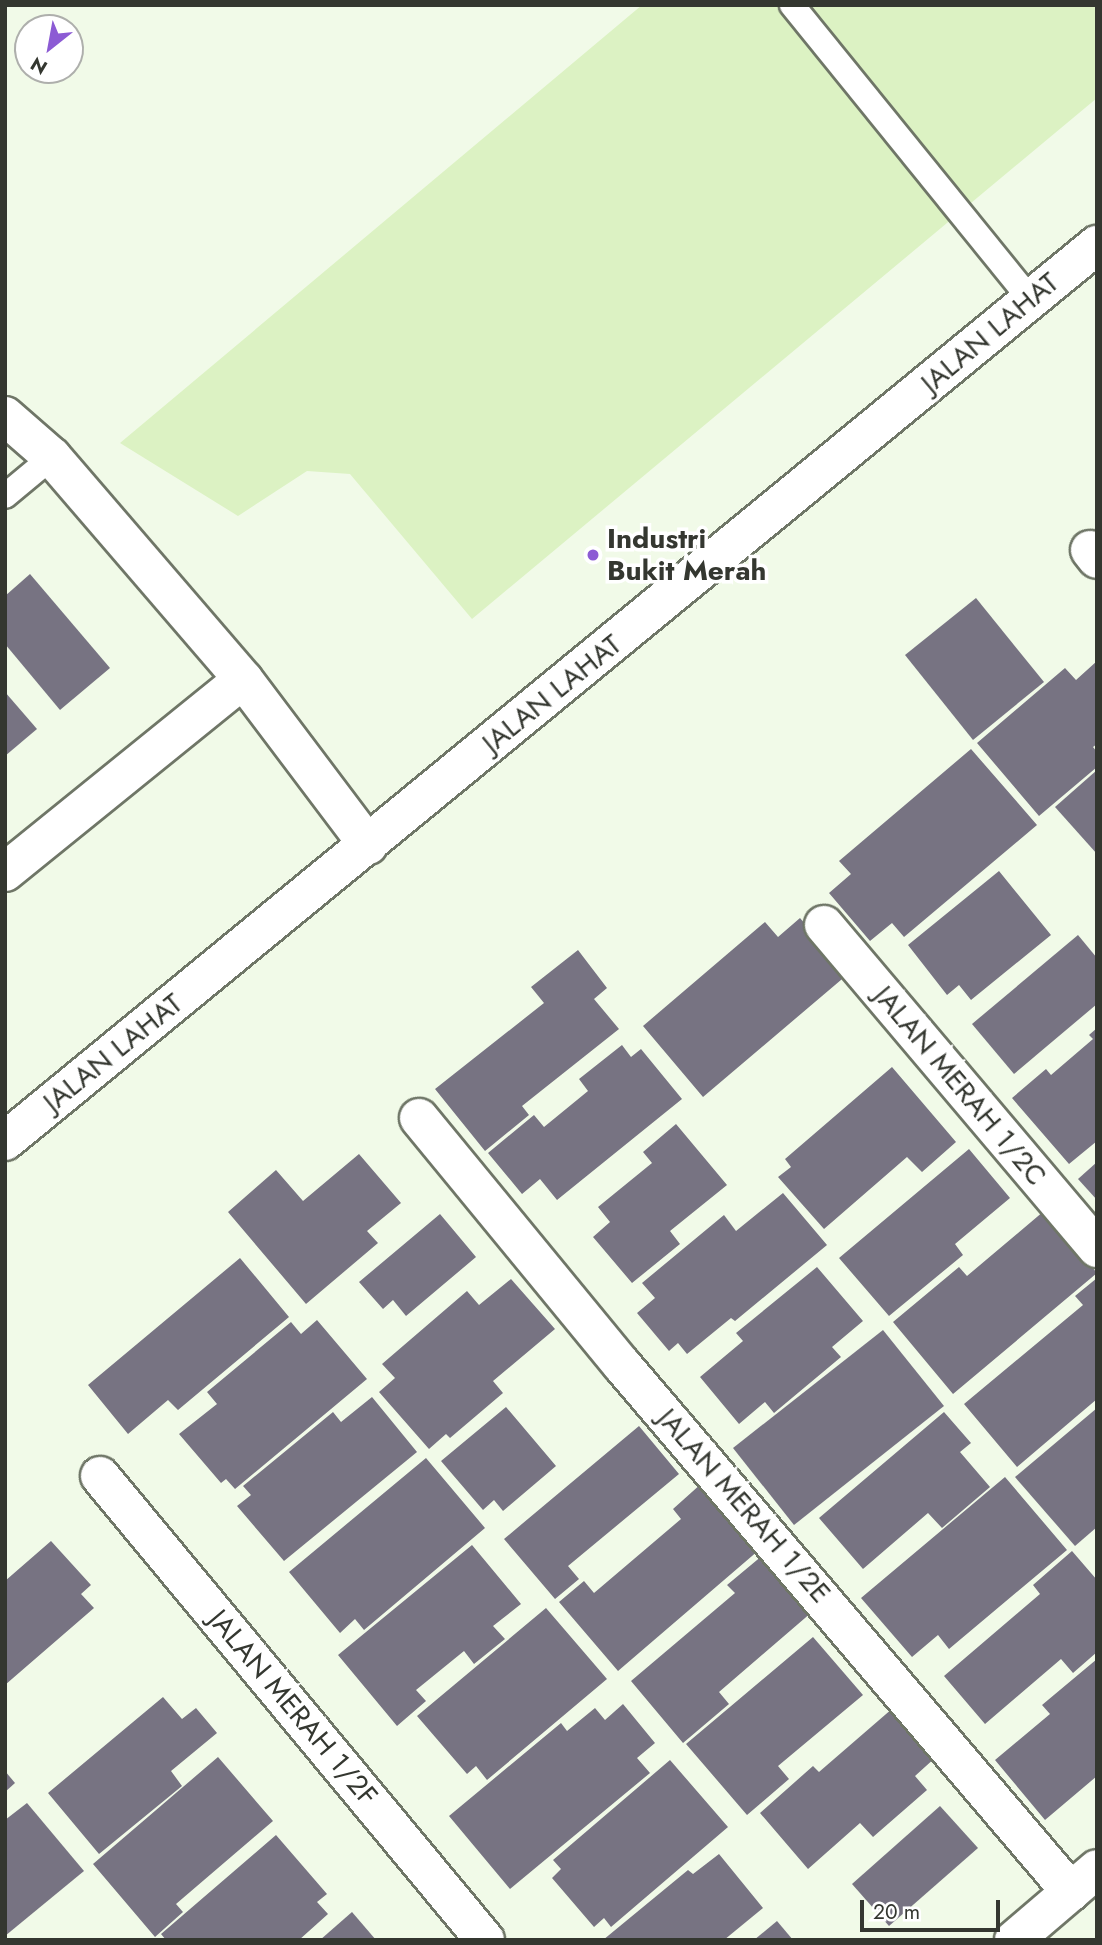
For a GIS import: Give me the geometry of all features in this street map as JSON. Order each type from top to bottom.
[{"type":"street","name":"JALAN LAHAT","points":[[5,1141],[1097,245]]},
{"type":"street","points":[[5,416],[52,457],[243,679],[368,845]]},
{"type":"street","points":[[5,872],[243,679]]},
{"type":"street","name":"JALAN MERAH 1/2C","points":[[824,925],[1097,1248]]},
{"type":"street","name":"JALAN MERAH 1/2E","points":[[419,1118],[622,1365],[1084,1881]]},
{"type":"street","name":"JALAN MERAH 1/2F","points":[[100,1476],[485,1940]]},
{"type":"street","points":[[1014,1940],[1084,1881]]},
{"type":"lane","points":[[792,5],[1031,300]]},
{"type":"lane","points":[[5,496],[52,457]]},
{"type":"green space","points":[[642,5],[1097,5],[1097,98],[472,619],[350,474],[307,471],[238,516],[120,443]]},
{"type":"building","points":[[30,574],[110,668],[60,710],[5,644],[5,596]]},
{"type":"building","points":[[976,598],[1044,682],[973,740],[905,655]]},
{"type":"building","points":[[1097,661],[1097,744],[1093,747],[1097,752],[1097,767],[1039,816],[977,743],[1065,668],[1076,680]]},
{"type":"building","points":[[5,692],[37,729],[5,756]]},
{"type":"building","points":[[971,749],[1037,825],[904,937],[892,923],[870,941],[829,893],[851,874],[839,861]]},
{"type":"building","points":[[1097,770],[1097,854],[1055,807]]},
{"type":"building","points":[[999,871],[1051,935],[971,1000],[959,985],[947,995],[908,945]]},
{"type":"building","points":[[800,918],[848,974],[703,1097],[643,1026],[765,922],[778,937]]},
{"type":"building","points":[[1078,935],[1097,958],[1097,1004],[1014,1074],[972,1024]]},
{"type":"building","points":[[578,950],[607,988],[594,999],[619,1029],[522,1106],[529,1115],[485,1151],[435,1089],[544,1003],[531,987]]},
{"type":"building","points":[[1097,1028],[1097,1141],[1069,1164],[1012,1098],[1046,1069],[1051,1075],[1093,1039],[1089,1035]]},
{"type":"building","points":[[622,1045],[631,1057],[641,1049],[682,1099],[557,1200],[540,1179],[522,1194],[488,1153],[534,1115],[544,1127],[588,1091],[579,1079]]},
{"type":"building","points":[[892,1067],[956,1142],[922,1172],[907,1157],[824,1229],[778,1177],[791,1167],[785,1159]]},
{"type":"building","points":[[676,1124],[727,1185],[670,1231],[680,1244],[632,1283],[593,1237],[610,1222],[598,1207],[652,1163],[643,1152]]},
{"type":"building","points":[[969,1149],[1010,1198],[955,1244],[963,1255],[889,1316],[839,1258]]},
{"type":"building","points":[[359,1154],[401,1203],[367,1231],[378,1243],[306,1304],[228,1212],[276,1170],[303,1201]]},
{"type":"building","points":[[1097,1162],[1097,1200],[1078,1179]]},
{"type":"building","points":[[783,1193],[827,1245],[735,1321],[731,1318],[687,1354],[678,1343],[669,1351],[637,1313],[655,1298],[642,1283],[724,1215],[736,1231]]},
{"type":"building","points":[[1044,1211],[1097,1273],[953,1394],[893,1322],[959,1267],[967,1276]]},
{"type":"building","points":[[440,1214],[476,1257],[406,1316],[393,1300],[383,1309],[359,1282]]},
{"type":"building","points":[[240,1258],[289,1317],[178,1410],[168,1400],[128,1434],[88,1385]]},
{"type":"building","points":[[817,1267],[863,1321],[832,1347],[841,1357],[774,1413],[765,1402],[739,1424],[700,1377],[743,1341],[736,1333]]},
{"type":"building","points":[[1097,1278],[1097,1399],[1017,1467],[964,1404],[1083,1305],[1075,1296]]},
{"type":"building","points":[[511,1279],[555,1329],[493,1381],[503,1393],[450,1438],[446,1434],[429,1449],[379,1392],[395,1378],[382,1364],[467,1291],[479,1305]]},
{"type":"building","points":[[317,1320],[367,1379],[235,1489],[226,1479],[221,1483],[179,1434],[217,1404],[207,1392],[291,1322],[301,1334]]},
{"type":"building","points":[[883,1330],[944,1406],[794,1525],[733,1448]]},
{"type":"building","points":[[372,1397],[417,1452],[284,1561],[237,1506],[251,1495],[243,1486],[333,1412],[341,1422]]},
{"type":"building","points":[[506,1407],[556,1466],[503,1511],[494,1500],[483,1510],[441,1461]]},
{"type":"building","points":[[1097,1408],[1097,1527],[1075,1546],[1015,1477]]},
{"type":"building","points":[[944,1412],[971,1443],[960,1452],[990,1487],[942,1528],[928,1513],[863,1569],[819,1518]]},
{"type":"building","points":[[639,1426],[679,1474],[568,1566],[579,1579],[555,1599],[504,1539]]},
{"type":"building","points":[[426,1458],[485,1528],[364,1630],[355,1619],[340,1633],[289,1572]]},
{"type":"building","points":[[1005,1477],[1067,1550],[949,1649],[938,1635],[912,1657],[861,1598]]},
{"type":"building","points":[[702,1483],[759,1550],[618,1671],[559,1602],[584,1581],[594,1593],[681,1519],[673,1509]]},
{"type":"building","points":[[51,1541],[91,1585],[81,1594],[94,1608],[5,1685],[5,1581]]},
{"type":"building","points":[[472,1545],[521,1604],[493,1626],[505,1639],[474,1664],[464,1651],[416,1690],[426,1701],[397,1726],[338,1655]]},
{"type":"building","points":[[1072,1551],[1097,1580],[1097,1652],[1073,1673],[1061,1659],[985,1724],[944,1676],[1040,1594],[1033,1585]]},
{"type":"building","points":[[763,1555],[812,1612],[719,1692],[729,1704],[683,1743],[631,1681],[735,1593],[727,1585]]},
{"type":"building","points":[[546,1608],[607,1679],[487,1780],[476,1766],[467,1774],[417,1716]]},
{"type":"building","points":[[813,1637],[863,1695],[778,1766],[789,1779],[747,1815],[686,1744]]},
{"type":"building","points":[[1097,1659],[1097,1776],[1045,1820],[995,1760],[1050,1714],[1042,1705]]},
{"type":"building","points":[[163,1697],[182,1719],[196,1708],[217,1733],[171,1771],[182,1786],[99,1854],[48,1793]]},
{"type":"building","points":[[623,1704],[655,1743],[637,1758],[650,1773],[510,1889],[449,1816],[561,1723],[567,1731],[595,1708],[605,1720]]},
{"type":"building","points":[[893,1708],[936,1757],[915,1776],[927,1790],[873,1837],[860,1823],[808,1869],[760,1813],[813,1766],[819,1772]]},
{"type":"building","points":[[218,1757],[273,1821],[176,1904],[183,1912],[155,1937],[93,1864]]},
{"type":"building","points":[[670,1760],[728,1827],[611,1927],[604,1918],[594,1927],[552,1878],[561,1869],[553,1860]]},
{"type":"building","points":[[5,1771],[15,1783],[5,1792]]},
{"type":"building","points":[[27,1803],[84,1871],[5,1936],[5,1820]]},
{"type":"building","points":[[940,1806],[978,1848],[889,1926],[852,1884]]},
{"type":"building","points":[[276,1835],[327,1894],[317,1902],[328,1914],[299,1940],[166,1940],[161,1934]]},
{"type":"building","points":[[719,1854],[763,1908],[724,1940],[603,1940],[688,1870],[693,1874]]},
{"type":"building","points":[[352,1912],[376,1940],[320,1940]]},
{"type":"building","points":[[777,1921],[793,1940],[754,1940]]},
{"type":"place","name":"Industri Bukit Merah","points":[[593,555]]}]
